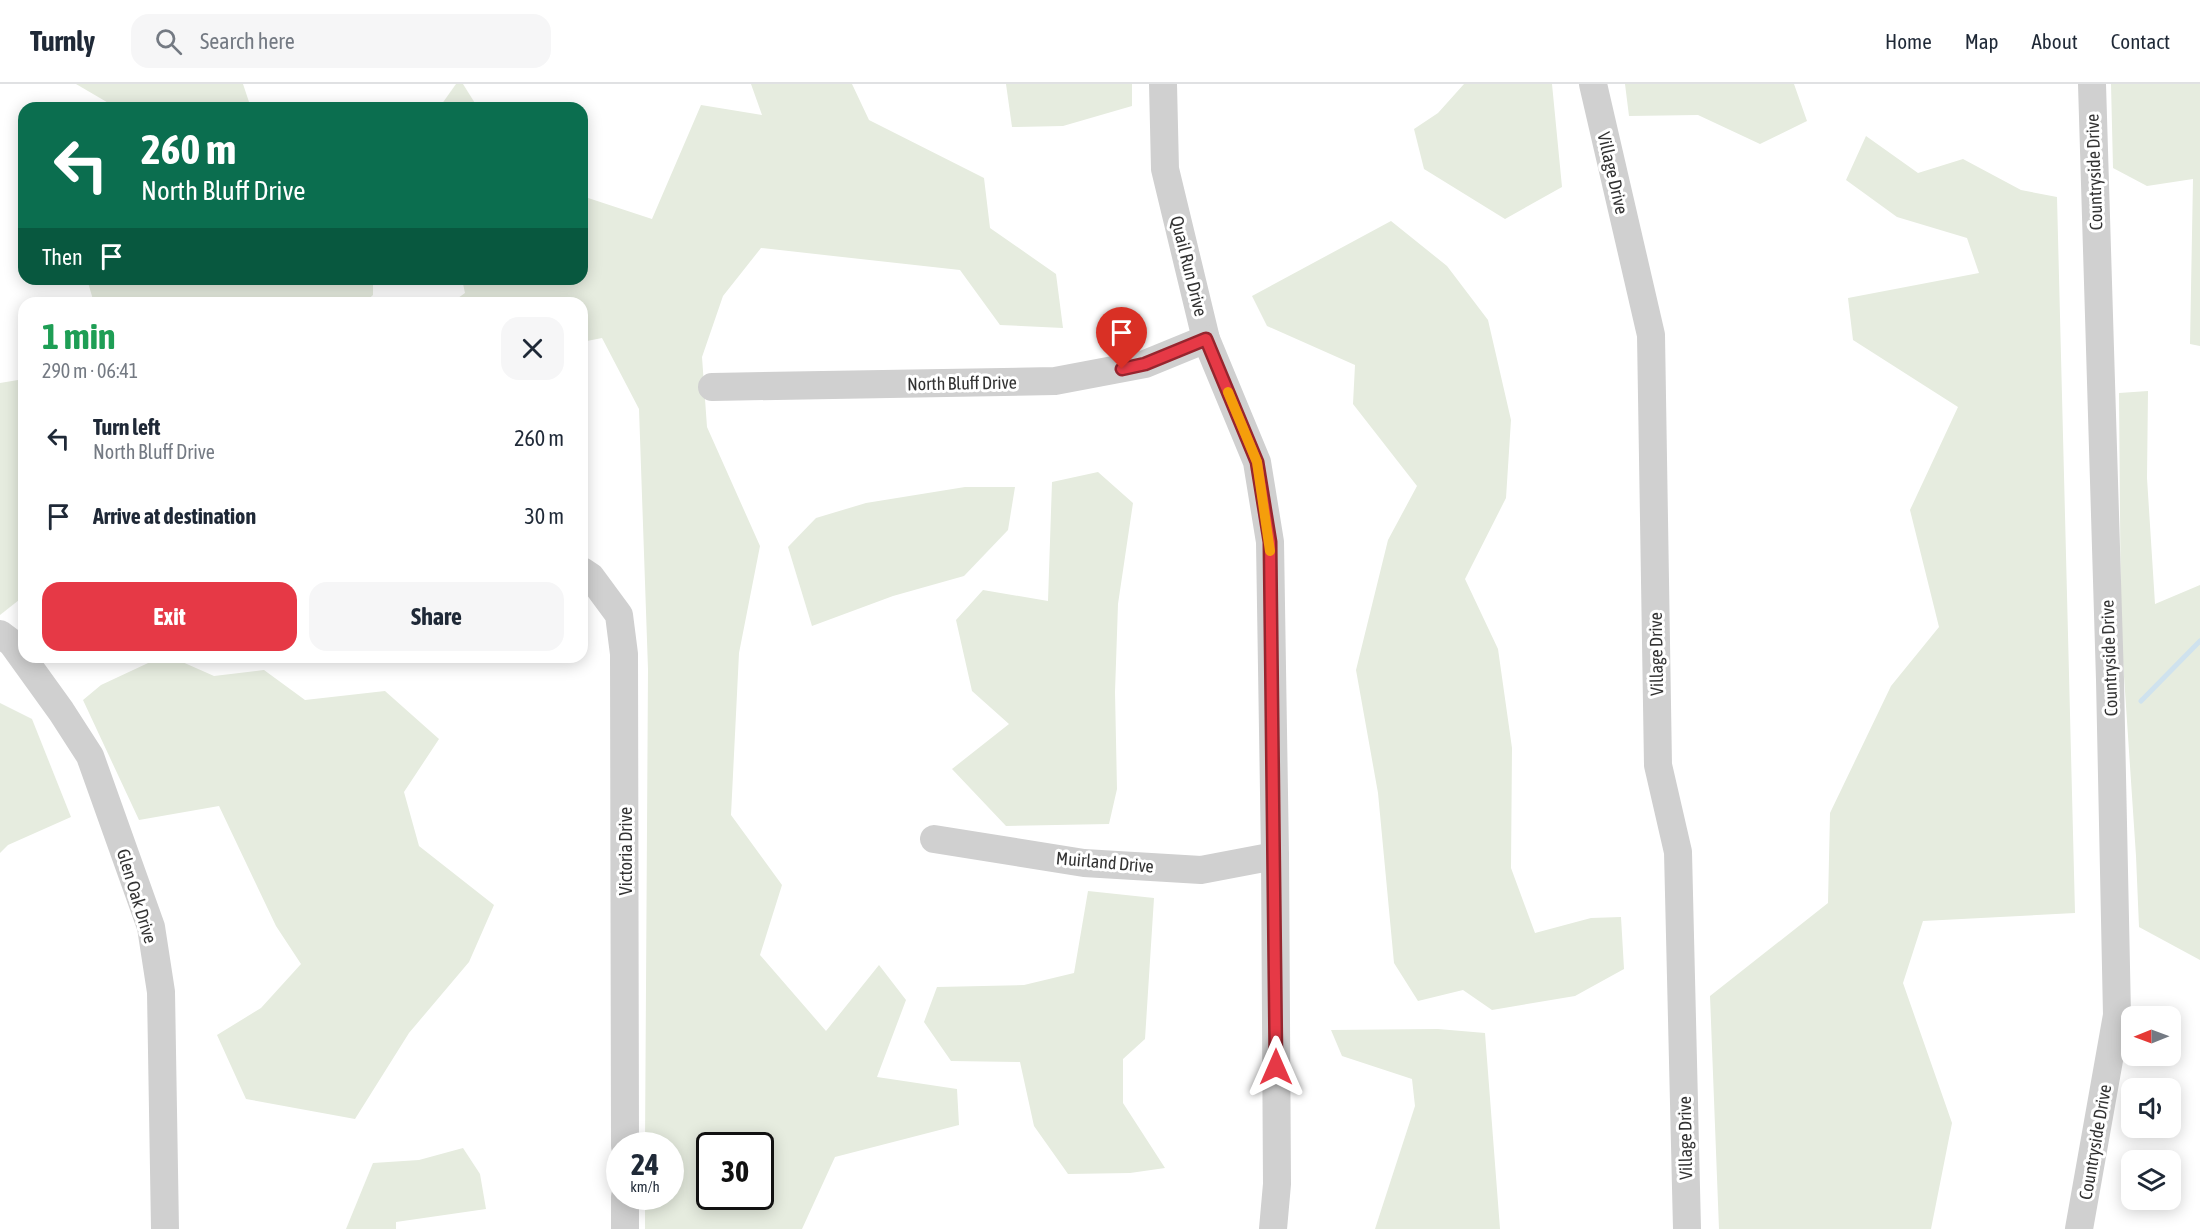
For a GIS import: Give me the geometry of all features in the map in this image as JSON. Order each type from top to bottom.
[{"type":"street","name":"Quail Run Drive","points":[[1163,84],[1165,169],[1206,339],[1257,462],[1270,542],[1277,1184],[1272,1229]]},
{"type":"street","name":"Village Drive","points":[[1593,84],[1651,334],[1658,765],[1678,852],[1687,1229]]},
{"type":"street","name":"Countryside Drive","points":[[2079,1229],[2117,1015],[2092,84]]},
{"type":"street","name":"North Bluff Drive","points":[[712,387],[1055,381],[1145,364],[1206,339]]},
{"type":"street","name":"Victoria Drive","points":[[588,575],[619,615],[624,654],[625,1132]]},
{"type":"street","name":"Glen Oak Drive","points":[[30,663],[90,756],[151,927],[161,992],[165,1229]]},
{"type":"street","name":"Muirland Drive","points":[[934,838],[1084,863],[1201,870],[1275,856]]},
{"type":"street","points":[[625,1210],[625,1229]]},
{"type":"shaded area","points":[[76,84],[243,84],[249,102],[107,102]]},
{"type":"shaded area","points":[[456,84],[463,84],[474,102],[443,102]]},
{"type":"shaded area","points":[[751,84],[852,84],[869,120],[984,178],[990,228],[1056,274],[1063,328],[1000,325],[960,270],[761,248],[723,296],[702,357],[707,427],[760,546],[739,653],[731,815],[782,885],[760,955],[826,1031],[879,965],[906,1000],[877,1077],[957,1089],[959,1125],[835,1157],[802,1229],[645,1229],[645,1210],[684,1210],[684,1132],[645,1132],[648,669],[639,409],[602,338],[588,341],[588,297],[459,297],[465,293],[463,285],[588,285],[588,198],[652,219],[701,105],[762,115]]},
{"type":"shaded area","points":[[1006,84],[1132,84],[1132,106],[1063,126],[1012,127]]},
{"type":"shaded area","points":[[1464,84],[1552,84],[1562,187],[1505,219],[1424,169],[1414,129],[1438,113]]},
{"type":"shaded area","points":[[1625,84],[1794,84],[1807,121],[1760,144],[1698,115],[1629,116]]},
{"type":"shaded area","points":[[2111,84],[2200,84],[2200,346],[2190,344],[2193,179],[2147,186],[2113,168]]},
{"type":"shaded area","points":[[1866,136],[1918,173],[1963,159],[2021,190],[2057,197],[2075,913],[1923,921],[1903,983],[1952,1123],[1931,1229],[1719,1229],[1710,996],[1828,903],[1830,813],[1891,686],[1939,627],[1910,510],[1958,407],[1853,340],[1848,298],[1979,273],[1967,238],[1897,217],[1846,180]]},
{"type":"shaded area","points":[[1391,221],[1447,266],[1488,320],[1511,420],[1506,498],[1465,579],[1498,649],[1512,748],[1511,868],[1535,933],[1591,918],[1621,917],[1624,969],[1575,996],[1492,1010],[1463,990],[1418,1001],[1394,963],[1378,793],[1356,670],[1388,540],[1417,486],[1353,404],[1355,365],[1267,326],[1252,296]]},
{"type":"shaded area","points":[[89,285],[373,285],[373,295],[371,297],[92,297]]},
{"type":"shaded area","points":[[18,380],[18,601],[0,615],[0,383]]},
{"type":"shaded area","points":[[2148,391],[2147,478],[2155,604],[2200,585],[2200,960],[2139,927],[2121,631],[2119,393]]},
{"type":"shaded area","points":[[1098,472],[1133,503],[1118,604],[1115,692],[1117,789],[1109,824],[1006,826],[952,769],[1009,724],[972,691],[956,620],[983,590],[1048,601],[1052,482]]},
{"type":"shaded area","points":[[965,487],[1015,487],[1008,530],[964,576],[893,596],[812,626],[788,547],[816,518],[866,503]]},
{"type":"shaded area","points":[[148,663],[185,663],[214,676],[264,670],[305,700],[385,691],[439,739],[404,792],[419,846],[494,905],[469,962],[409,1033],[355,1119],[246,1099],[217,1035],[261,1008],[301,964],[276,926],[219,806],[139,820],[83,700],[101,685]]},
{"type":"shaded area","points":[[0,703],[32,719],[71,817],[8,845],[0,853]]},
{"type":"shaded area","points":[[1088,891],[1154,898],[1145,1039],[1123,1059],[1123,1103],[1165,1168],[1130,1173],[1068,1174],[1034,1126],[1020,1062],[951,1061],[924,1022],[937,987],[1024,985],[1074,973]]},
{"type":"shaded area","points":[[1438,1029],[1485,1033],[1500,1229],[1375,1229],[1415,1106],[1412,1079],[1342,1056],[1331,1030]]},
{"type":"shaded area","points":[[463,1148],[480,1174],[486,1209],[396,1222],[396,1229],[346,1229],[373,1163],[419,1160]]},
{"type":"waterway","points":[[2141,701],[2200,641]]},
{"type":"slow traffic","points":[[1228,392],[1257,462],[1270,551]]},
{"type":"route","points":[[1122,369],[1145,364],[1206,339],[1257,462],[1270,542],[1276,1067]]}]
